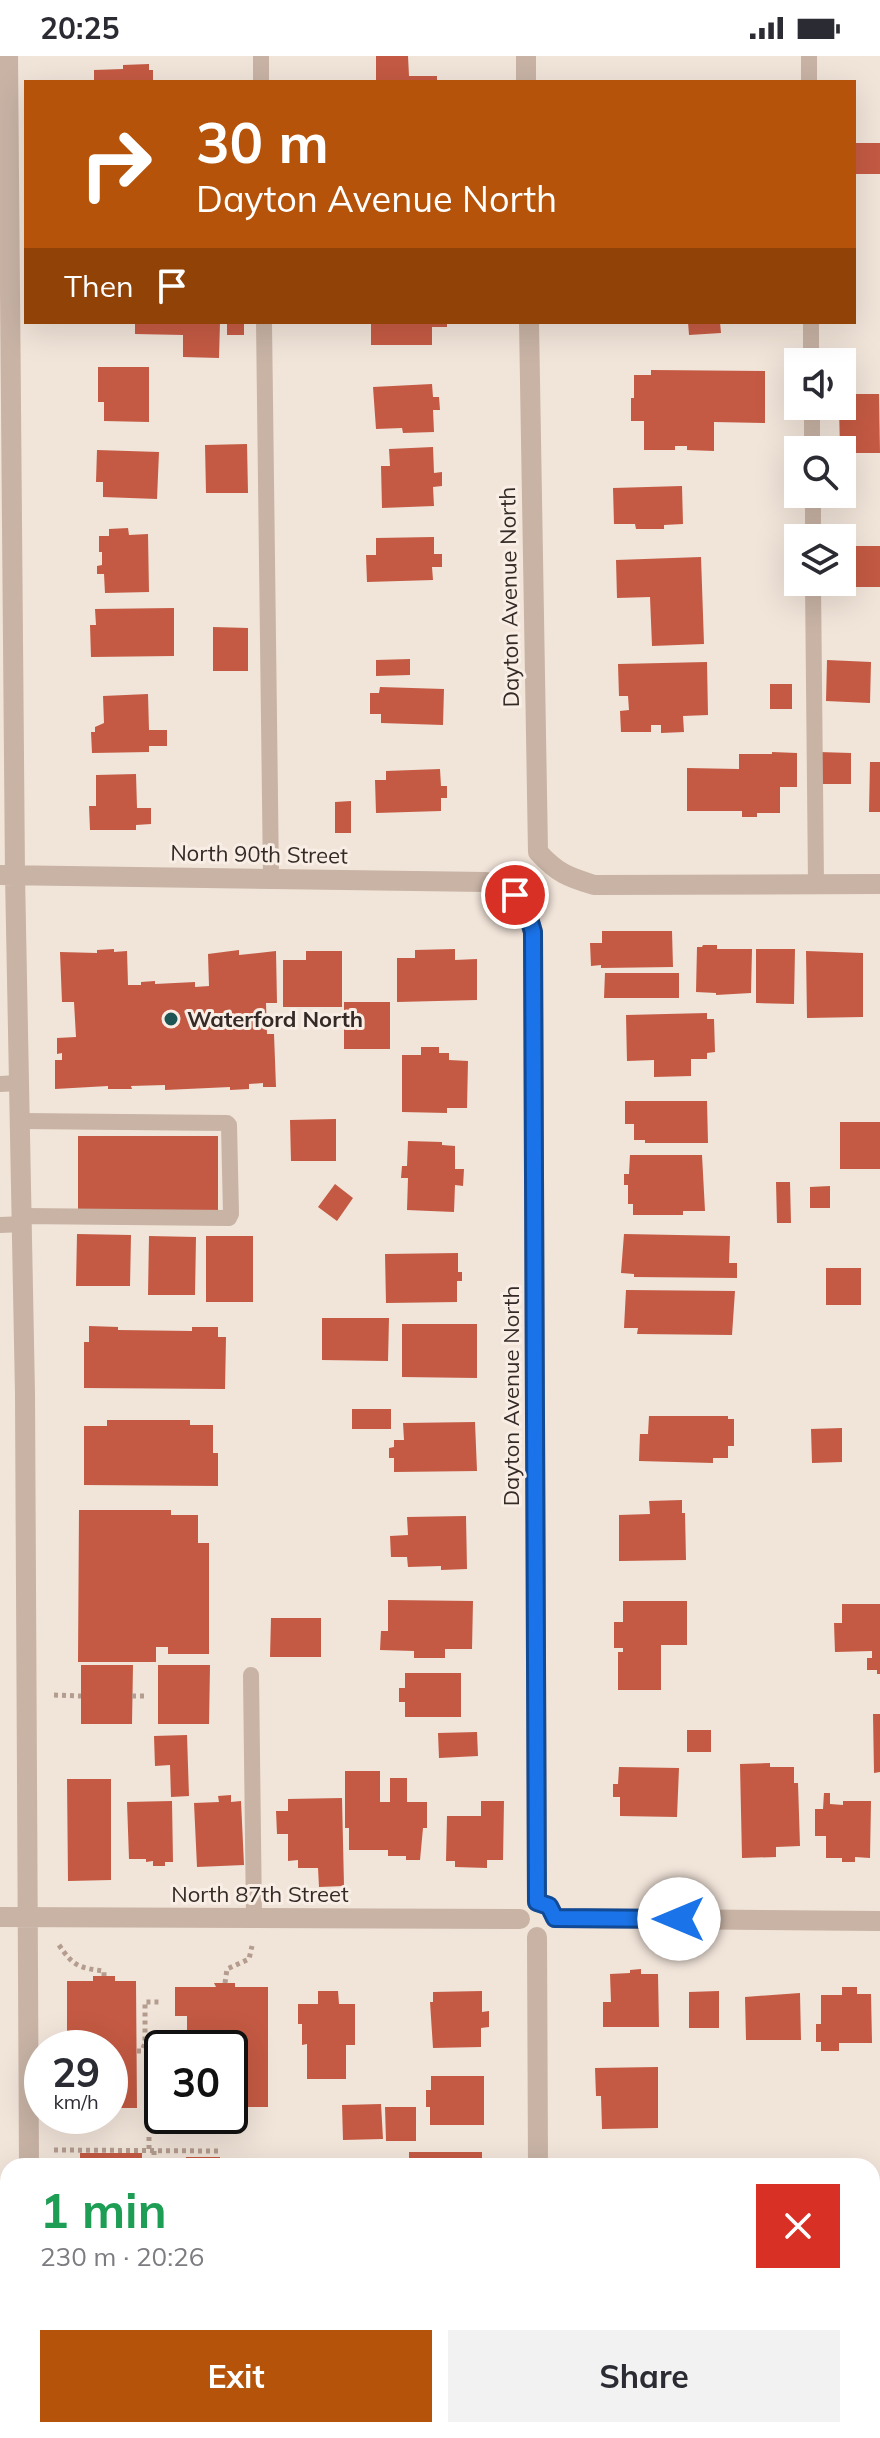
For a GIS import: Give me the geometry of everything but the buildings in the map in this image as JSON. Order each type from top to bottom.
[{"type":"street","points":[[8,56],[9,1084],[21,1121],[29,2158]]},
{"type":"street","points":[[526,56],[526,80]]},
{"type":"street","name":"Dayton Avenue North","points":[[529,324],[538,852],[550,866],[570,879],[594,885],[816,884]]},
{"type":"street","name":"North 90th Street","points":[[7,875],[486,882],[515,895]]},
{"type":"street","points":[[816,884],[880,884]]},
{"type":"street","name":"Dayton Avenue North","points":[[515,895],[527,911],[533,932],[537,1902]]},
{"type":"street","points":[[537,1902],[549,1906],[555,1918],[551,1931],[537,1937],[524,1931],[520,1919],[524,1909],[537,1902]]},
{"type":"street","name":"North 87th Street","points":[[0,1917],[520,1919]]},
{"type":"street","points":[[555,1918],[880,1921]]},
{"type":"street","points":[[537,1937],[538,2158]]},
{"type":"lane","points":[[261,56],[261,80]]},
{"type":"lane","points":[[809,56],[809,80]]},
{"type":"lane","points":[[264,324],[271,878]]},
{"type":"lane","points":[[811,324],[811,348]]},
{"type":"lane","points":[[813,596],[816,884]]},
{"type":"lane","points":[[0,1225],[22,1220],[229,1218],[231,1214],[227,1123],[21,1121]]},
{"type":"lane","points":[[251,1675],[254,1918]]},
{"type":"path","points":[[60,1695],[81,1696]]},
{"type":"path","points":[[132,1696],[147,1696]]},
{"type":"path","points":[[59,1945],[74,1965],[104,1971],[104,1976]]},
{"type":"path","points":[[225,1983],[227,1969],[249,1959],[252,1946]]},
{"type":"path","points":[[137,2051],[142,2051],[145,2043],[145,2002],[162,2002]]},
{"type":"path","points":[[149,2137],[153,2158]]},
{"type":"path","points":[[79,2150],[218,2151]]},
{"type":"place","name":"Waterford North","points":[[171,1019]]},
{"type":"route","points":[[515,895],[527,911],[533,932],[537,1902],[549,1906],[555,1918],[679,1919]]}]
